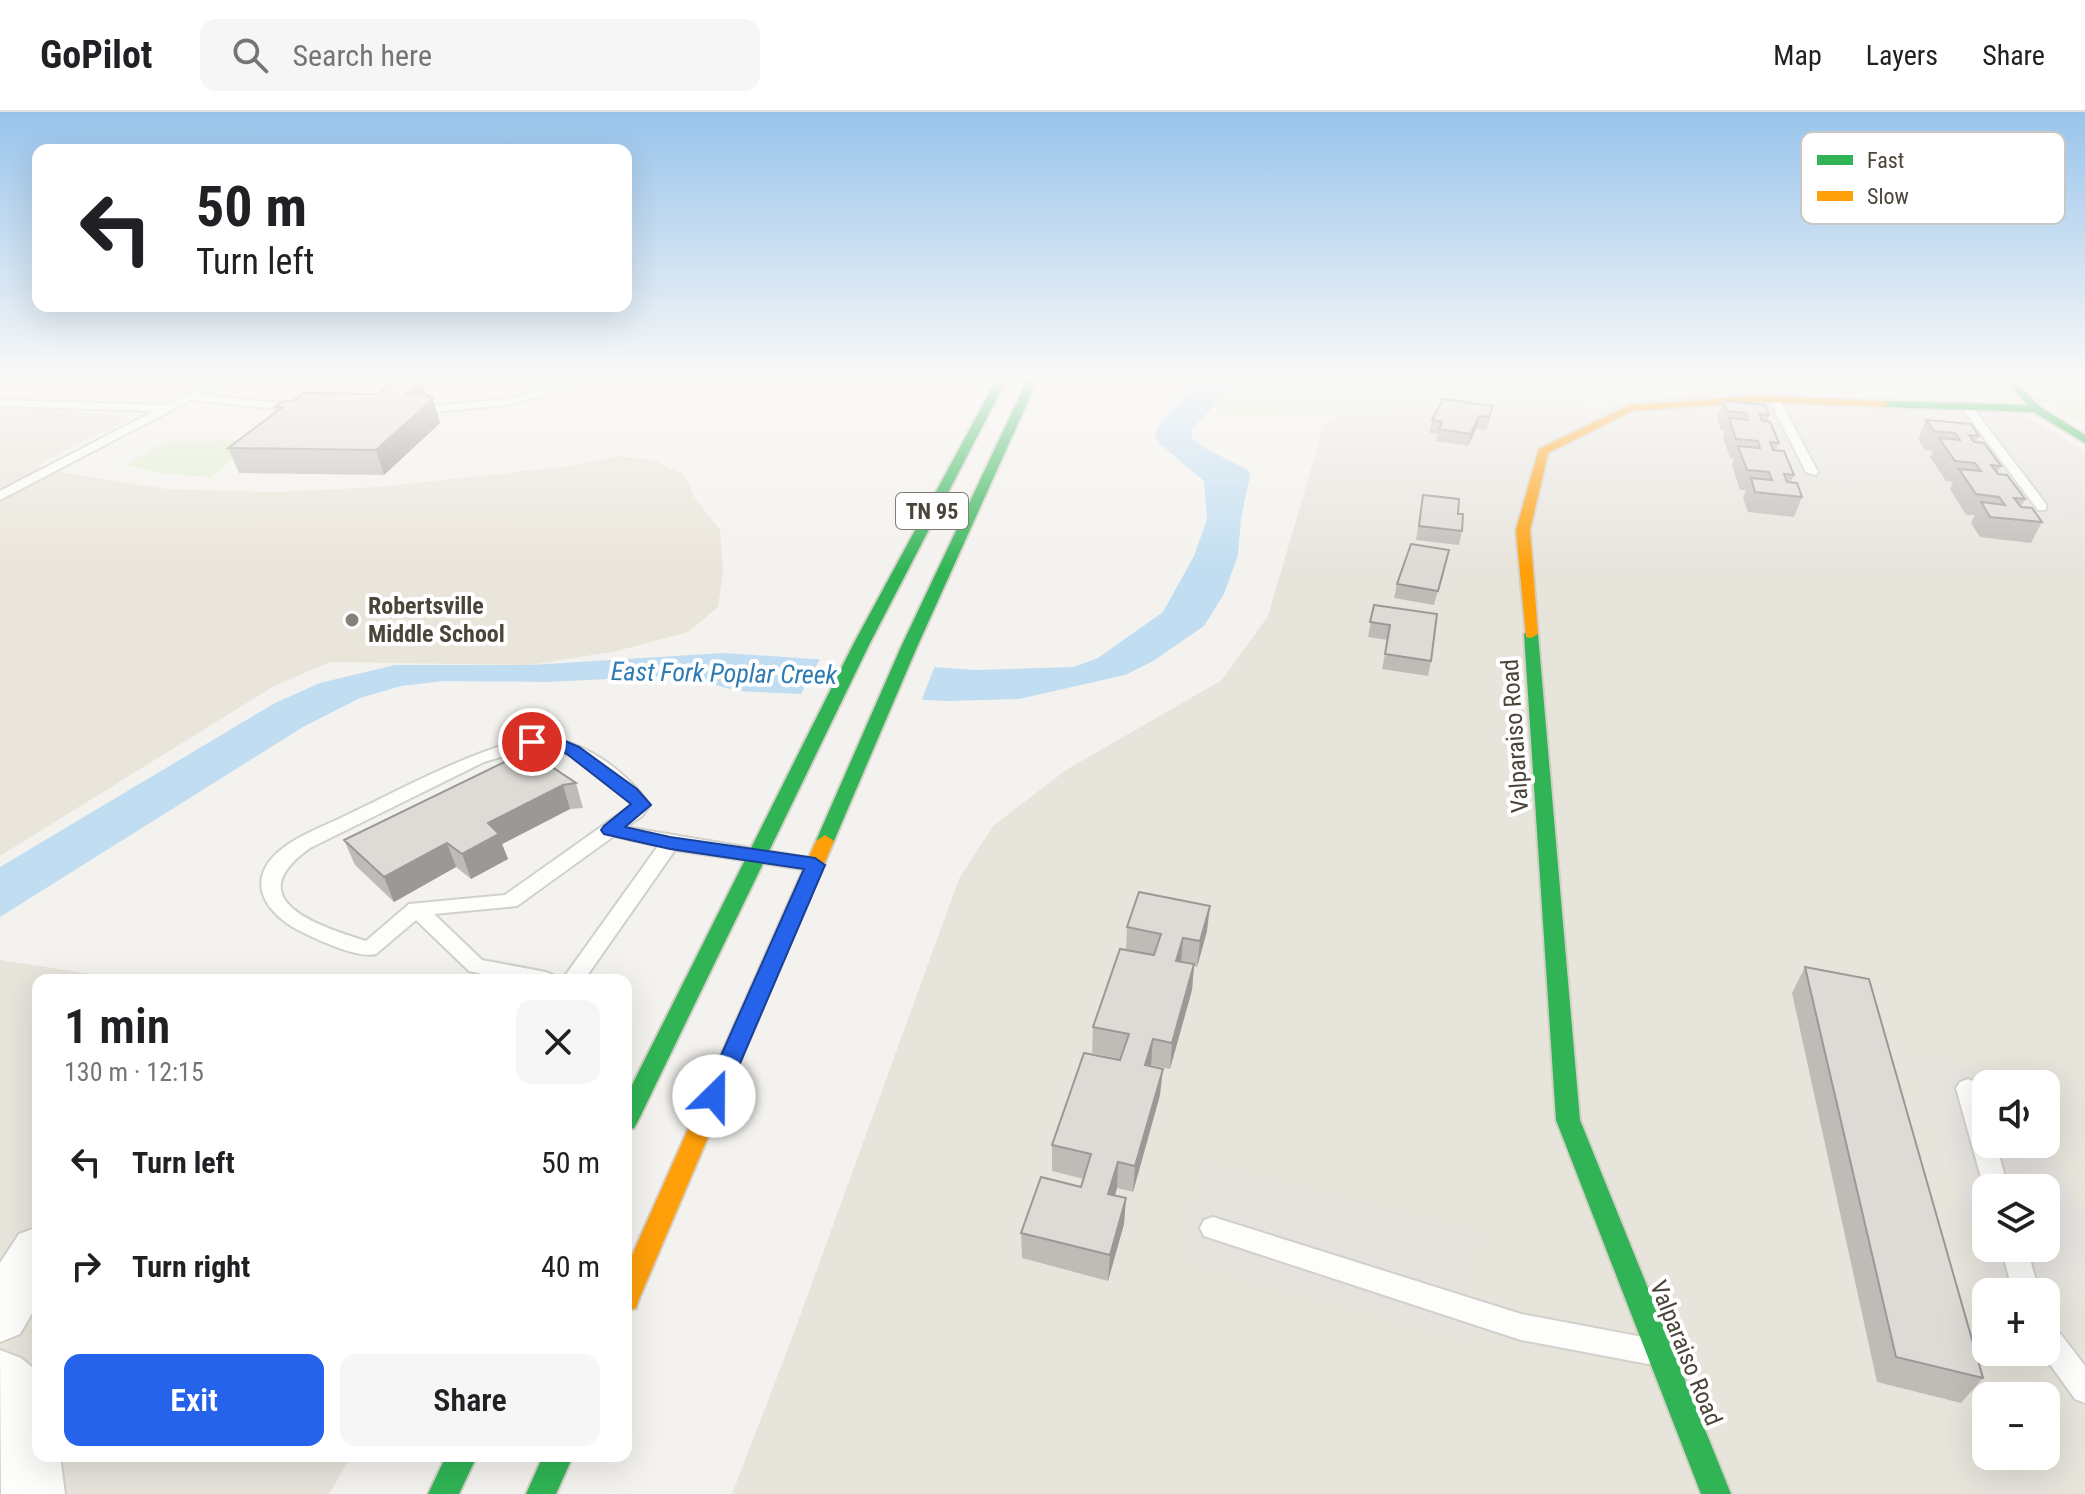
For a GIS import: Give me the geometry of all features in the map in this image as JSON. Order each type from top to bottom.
[{"type":"main road","name":"TN 95","points":[[757,856],[862,643],[966,443]]},
{"type":"main road","name":"TN 95","points":[[632,1285],[909,647],[1004,443]]},
{"type":"main road","name":"Valparaiso Road","points":[[1558,443],[1543,451],[1523,530],[1568,1120],[1716,1494]]},
{"type":"main road","points":[[964,530],[1021,450]]},
{"type":"main road","points":[[632,1109],[757,856]]},
{"type":"main road","points":[[443,1494],[459,1462]]},
{"type":"main road","points":[[541,1494],[555,1462]]},
{"type":"street","points":[[0,1315],[32,1261]]},
{"type":"street","points":[[0,1379],[21,1397],[33,1494]]},
{"type":"lane","points":[[0,496],[98,443]]},
{"type":"lane","points":[[1797,443],[1812,472]]},
{"type":"lane","points":[[1994,443],[2042,507]]},
{"type":"lane","points":[[532,742],[558,743],[631,793],[641,805],[611,830],[510,901],[416,909],[369,949],[316,931],[285,915],[272,898],[270,882],[278,864],[303,844],[478,758],[532,742]]},
{"type":"lane","points":[[611,830],[670,843],[815,865]]},
{"type":"lane","points":[[577,974],[670,843]]},
{"type":"lane","points":[[416,909],[476,966],[516,974]]},
{"type":"lane","points":[[1968,1088],[1992,1174]]},
{"type":"lane","points":[[1213,1228],[1521,1327],[1660,1353]]},
{"type":"lane","points":[[2060,1356],[2085,1389]]},
{"type":"shaded area","name":"Robertsville Middle School","points":[[0,443],[81,443],[36,466],[59,472],[167,489],[275,492],[378,487],[571,466],[618,456],[653,460],[684,475],[695,498],[720,530],[723,572],[718,607],[688,632],[617,651],[530,665],[330,662],[274,686],[0,856]]},
{"type":"shaded area","points":[[1319,443],[2072,443],[2085,451],[2085,1494],[732,1494],[959,879],[993,826],[1066,770],[1222,680],[1268,616]]},
{"type":"shaded area","points":[[1786,443],[1837,443],[1855,481],[1799,475]]},
{"type":"shaded area","points":[[1993,460],[2053,468],[2085,509],[2085,519],[2030,513]]},
{"type":"shaded area","points":[[0,960],[91,974],[32,974],[32,1462],[348,1462],[329,1494],[0,1494]]},
{"type":"shaded area","points":[[1914,1059],[1974,1070],[1972,1158],[2056,1158],[2085,1226],[2085,1291],[2060,1287],[2060,1278],[1988,1278],[1983,1262],[2060,1262],[2060,1174],[1972,1174],[1972,1230]]},
{"type":"shaded area","points":[[1210,1167],[1473,1236],[1466,1337],[1186,1259]]},
{"type":"green space","points":[[163,443],[253,443],[210,477],[162,473],[124,465]]},
{"type":"water","name":"East Fork Poplar Creek","points":[[1199,443],[1248,470],[1250,476],[1241,518],[1238,555],[1224,594],[1204,626],[1153,661],[1125,675],[1019,699],[948,701],[737,691],[691,678],[668,676],[548,682],[444,681],[401,686],[360,698],[303,727],[0,917],[0,867],[275,703],[320,683],[395,665],[530,665],[723,653],[976,670],[1074,667],[1098,658],[1163,612],[1194,556],[1207,519],[1204,481],[1160,444]]},
{"type":"pier","points":[[822,655],[937,661],[920,704],[800,696]]},
{"type":"building","points":[[234,443],[383,443],[376,450],[228,448]]},
{"type":"building","points":[[1759,443],[1771,443],[1773,450],[1784,451],[1794,475],[1784,474],[1787,482],[1797,483],[1802,497],[1755,492],[1751,478],[1772,480],[1769,472],[1747,470],[1738,446],[1760,448]]},
{"type":"building","points":[[1943,443],[1984,443],[2001,466],[1991,465],[1998,474],[2007,475],[2025,499],[2014,498],[2021,507],[2032,508],[2042,522],[1990,517],[1981,502],[2005,505],[1999,497],[1976,494],[1959,469],[1981,471],[1975,463],[1955,461]]},
{"type":"building","points":[[1423,495],[1459,499],[1458,514],[1463,514],[1462,531],[1419,526]]},
{"type":"building","points":[[1411,544],[1449,550],[1438,591],[1397,584]]},
{"type":"building","points":[[1374,605],[1437,614],[1431,661],[1385,654],[1390,625],[1370,622]]},
{"type":"building","points":[[523,753],[540,765],[546,763],[576,783],[563,785],[488,823],[499,834],[462,854],[447,843],[384,877],[344,840]]},
{"type":"building","points":[[1139,892],[1210,906],[1200,941],[1183,938],[1176,961],[1194,964],[1172,1043],[1153,1039],[1145,1065],[1163,1069],[1135,1166],[1118,1162],[1108,1194],[1126,1198],[1110,1255],[1021,1233],[1041,1177],[1081,1187],[1091,1154],[1052,1145],[1084,1053],[1120,1060],[1129,1034],[1093,1027],[1120,949],[1154,955],[1161,934],[1127,927]]},
{"type":"building","points":[[1805,967],[1869,979],[1972,1340],[1972,1366],[1980,1366],[1983,1378],[1896,1357]]},
{"type":"traffic: fast","points":[[632,1109],[862,643],[968,443]]},
{"type":"traffic: fast","points":[[825,841],[909,647],[1003,443]]},
{"type":"traffic: fast","points":[[1531,634],[1568,1120],[1716,1494]]},
{"type":"traffic: fast","points":[[443,1494],[459,1462]]},
{"type":"traffic: fast","points":[[541,1494],[555,1462]]},
{"type":"traffic: slow","points":[[1531,634],[1523,530],[1543,451],[1558,443]]},
{"type":"traffic: slow","points":[[632,1285],[825,841]]},
{"type":"place","name":"Robertsville Middle School","points":[[352,620]]},
{"type":"route","points":[[532,742],[558,743],[602,769],[631,793],[641,805],[611,830],[670,843],[815,865],[714,1096]]}]
